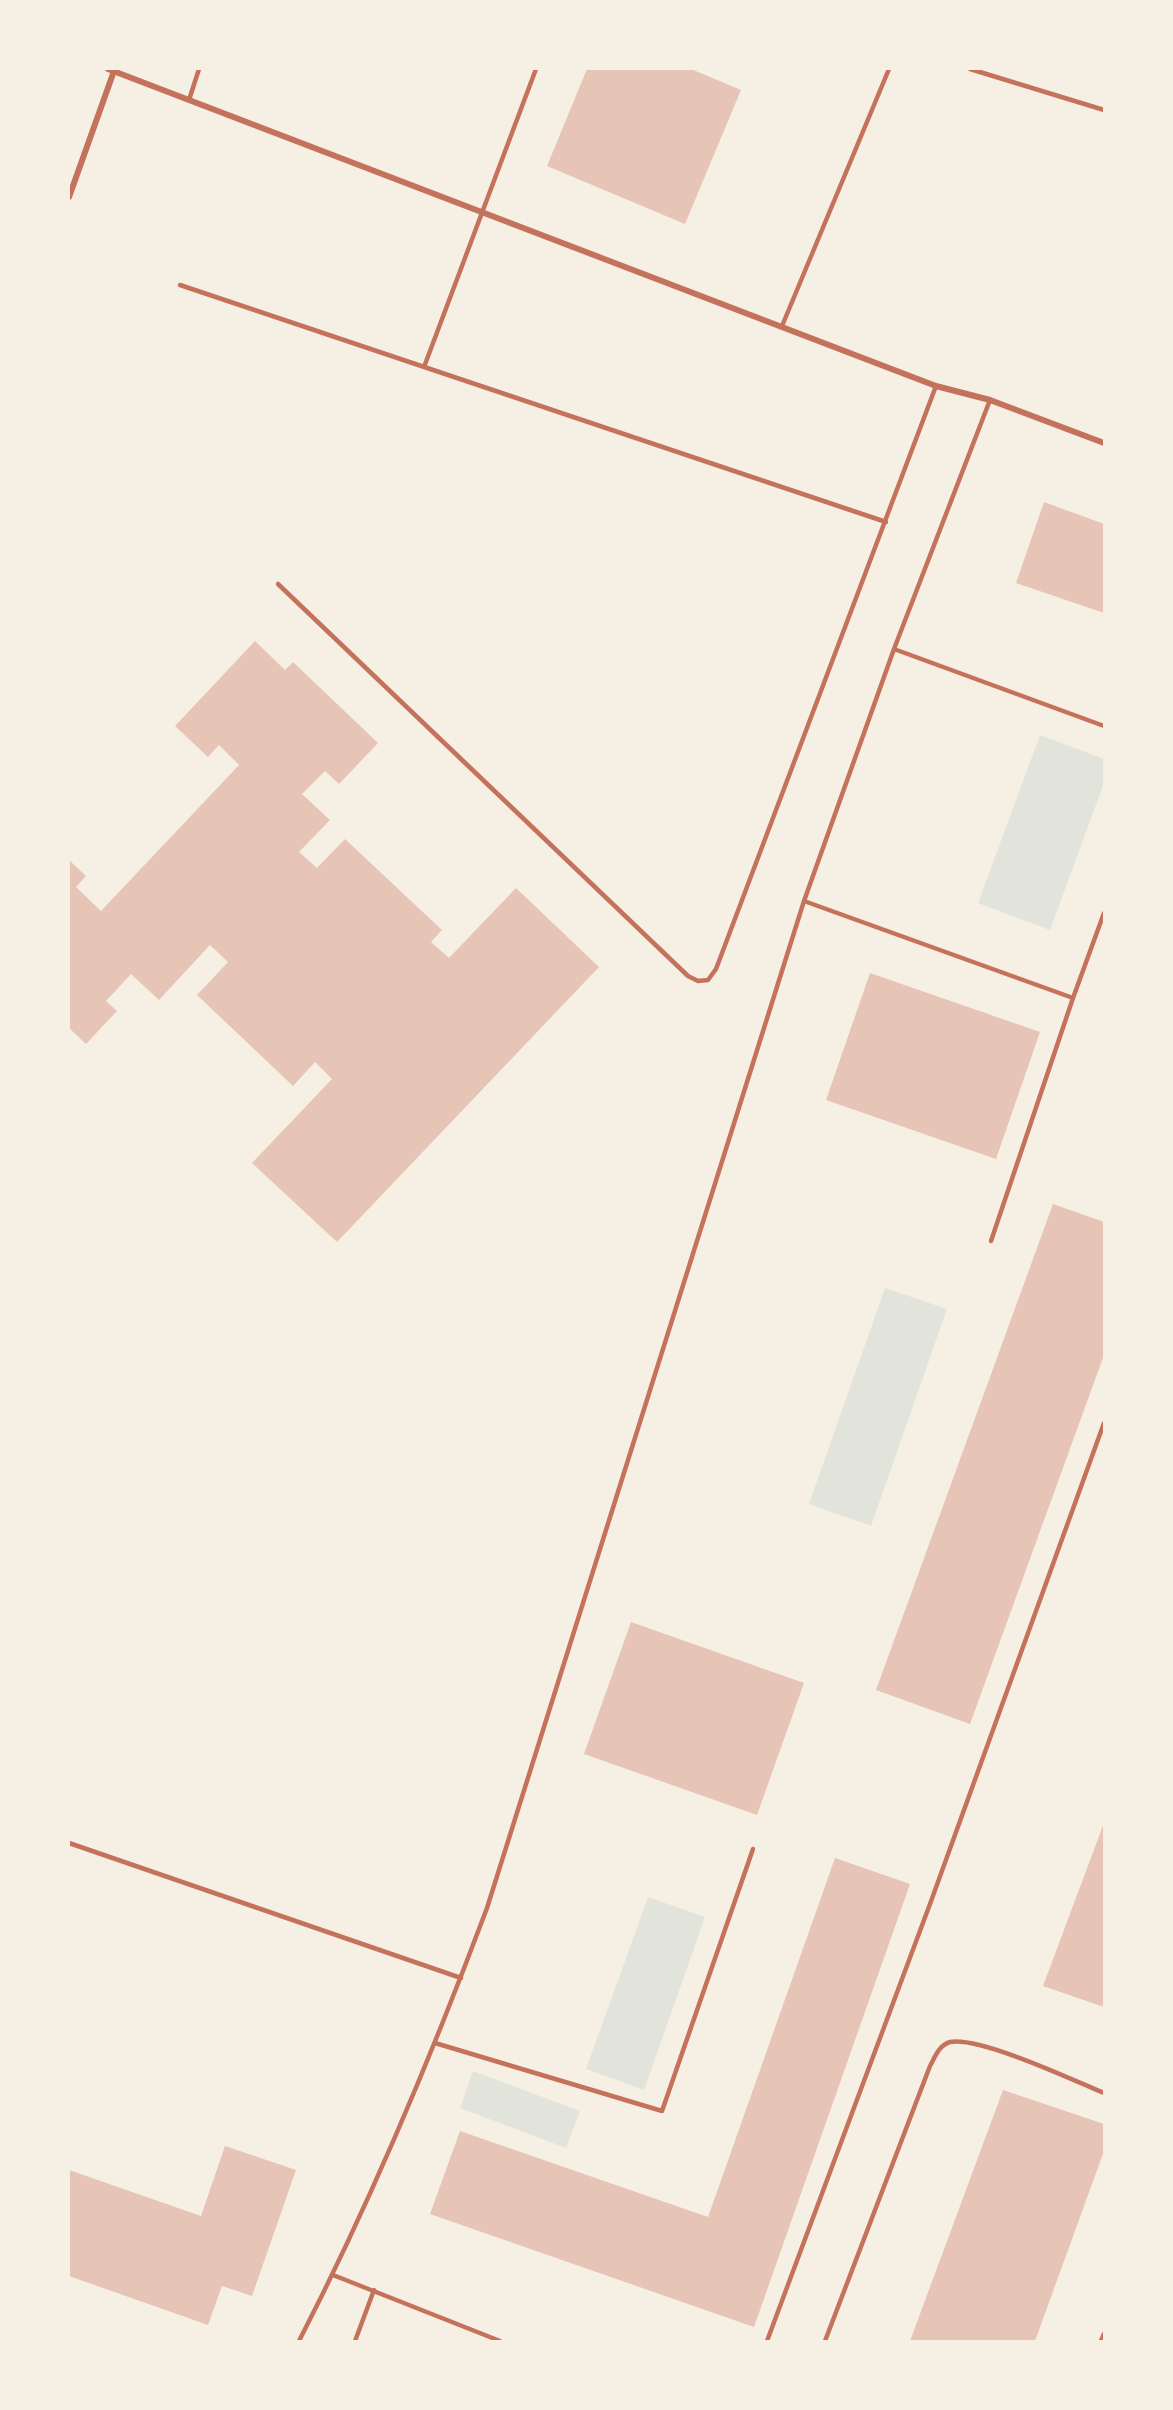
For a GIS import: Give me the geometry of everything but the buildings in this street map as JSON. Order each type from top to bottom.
[{"type":"street","points":[[69,197],[111,70],[936,386],[990,400],[1104,444]]},
{"type":"lane","points":[[189,100],[199,69]]},
{"type":"lane","points":[[424,367],[536,69]]},
{"type":"lane","points":[[782,326],[889,69]]},
{"type":"lane","points":[[970,69],[1104,110]]},
{"type":"lane","points":[[180,285],[885,522]]},
{"type":"lane","points":[[278,584],[688,976],[698,981],[708,980],[716,969],[936,386]]},
{"type":"lane","points":[[299,2341],[333,2275],[435,2043],[487,1908],[804,901],[894,650],[990,400]]},
{"type":"lane","points":[[894,650],[1104,726]]},
{"type":"lane","points":[[804,901],[1073,998]]},
{"type":"lane","points":[[991,1241],[1104,913]]},
{"type":"lane","points":[[767,2341],[926,1916],[1104,1423]]},
{"type":"lane","points":[[69,1843],[461,1978]]},
{"type":"lane","points":[[435,2043],[662,2111],[753,1849]]},
{"type":"lane","points":[[825,2341],[930,2066],[941,2046],[950,2042],[980,2044],[1104,2093]]},
{"type":"lane","points":[[333,2275],[500,2341]]},
{"type":"lane","points":[[355,2341],[374,2290]]},
{"type":"lane","points":[[1101,2341],[1104,2334]]},
{"type":"shaded area","points":[[1040,735],[1104,759],[1104,783],[1050,930],[978,903]]},
{"type":"shaded area","points":[[885,1288],[947,1309],[871,1526],[809,1504]]},
{"type":"shaded area","points":[[648,1897],[705,1917],[644,2090],[586,2069]]},
{"type":"shaded area","points":[[473,2071],[580,2111],[566,2148],[460,2108]]}]
